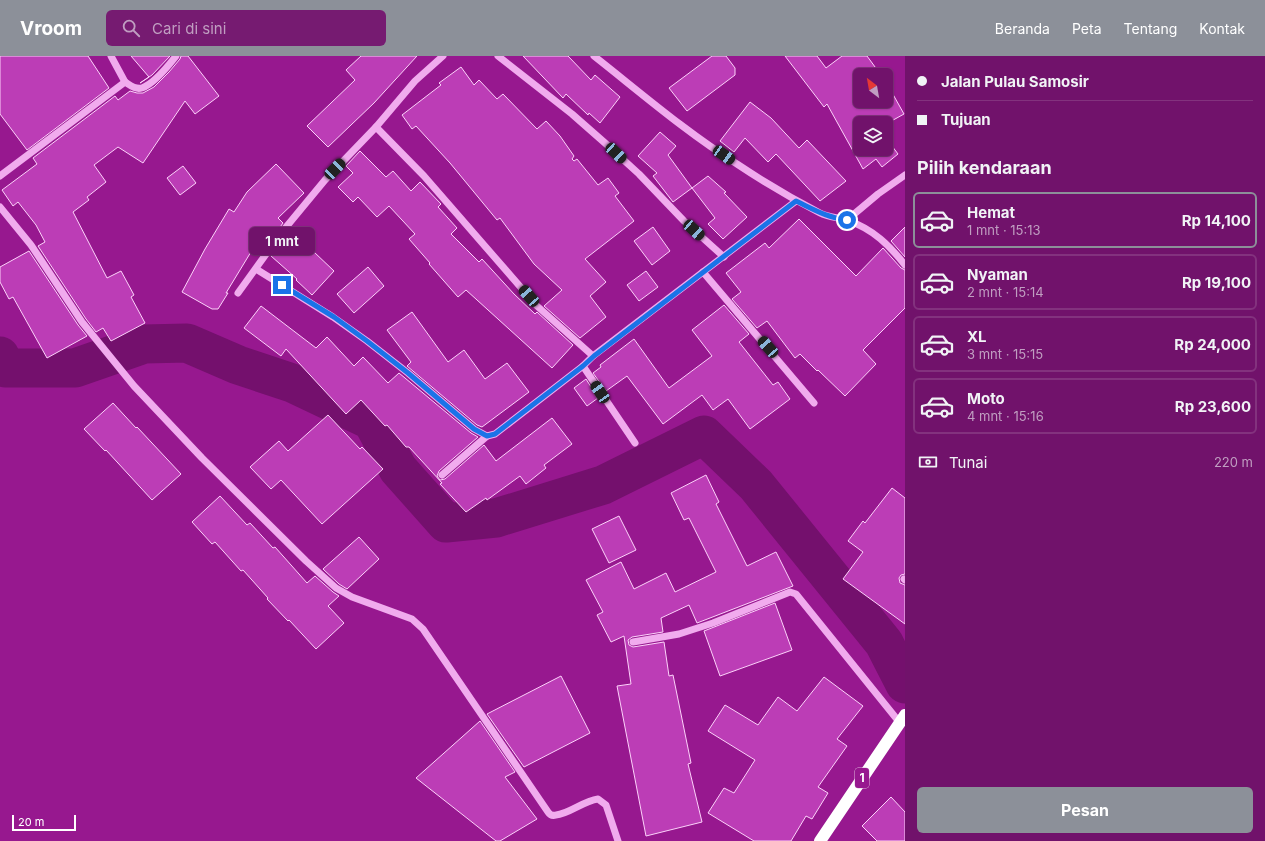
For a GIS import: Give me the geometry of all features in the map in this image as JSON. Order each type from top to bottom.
[{"type":"highway","name":"1","points":[[820,841],[902,719]]},
{"type":"street","points":[[111,56],[125,82],[133,88],[141,89],[152,82],[176,56]]},
{"type":"street","points":[[238,293],[282,232],[325,180],[376,127],[415,81],[443,56]]},
{"type":"street","points":[[498,56],[572,114],[605,143],[639,174],[684,221],[724,257]]},
{"type":"street","points":[[594,56],[688,130],[736,164],[796,201],[826,215],[862,225],[875,234],[897,254],[905,265]]},
{"type":"street","points":[[0,176],[125,82]]},
{"type":"street","points":[[376,127],[424,176],[537,306],[594,356]]},
{"type":"street","points":[[847,220],[878,194],[905,175]]},
{"type":"street","points":[[442,475],[487,436],[495,434],[796,201]]},
{"type":"street","points":[[0,207],[31,245],[82,322],[134,386],[202,458],[301,556],[336,588],[352,597],[412,619],[423,629],[551,815],[558,816],[591,800],[598,799],[606,806],[618,841]]},
{"type":"street","points":[[256,269],[334,317],[408,373],[474,429],[487,436]]},
{"type":"street","points":[[703,272],[814,403]]},
{"type":"street","points":[[583,366],[635,443]]},
{"type":"street","points":[[633,642],[679,634],[713,623],[790,592],[796,594],[902,719]]},
{"type":"building","points":[[0,56],[88,56],[109,88],[27,150],[0,114]]},
{"type":"building","points":[[131,56],[170,56],[149,77]]},
{"type":"building","points":[[181,56],[188,56],[219,96],[195,114],[185,101],[143,163],[118,147],[94,165],[106,182],[87,197],[89,200],[73,212],[107,278],[121,271],[134,295],[131,297],[145,323],[111,341],[103,328],[96,332],[86,319],[38,246],[45,242],[36,225],[18,202],[13,206],[2,190],[37,164],[33,158],[115,96],[118,100],[130,91],[143,93],[154,87],[169,72]]},
{"type":"building","points":[[361,56],[417,56],[374,103],[328,147],[307,126],[355,80],[346,70]]},
{"type":"building","points":[[523,56],[568,56],[591,80],[595,75],[620,97],[600,123],[589,113],[588,115],[566,94],[563,98]]},
{"type":"building","points":[[712,56],[726,56],[735,68],[735,75],[687,111],[669,88]]},
{"type":"building","points":[[785,56],[817,56],[826,68],[842,56],[867,56],[876,68],[853,68],[853,108],[893,108],[893,94],[904,114],[893,120],[893,116],[853,116],[853,151],[827,104],[824,107]]},
{"type":"building","points":[[461,67],[474,85],[479,80],[497,99],[503,94],[537,129],[546,121],[560,136],[574,156],[572,159],[574,161],[577,159],[598,185],[608,178],[619,193],[615,196],[634,221],[585,259],[606,282],[590,296],[606,317],[580,338],[544,306],[562,290],[534,264],[500,218],[497,220],[450,163],[416,126],[412,129],[402,115],[441,85],[439,83]]},
{"type":"building","points":[[750,102],[771,118],[799,148],[807,140],[846,181],[820,201],[776,154],[768,162],[745,138],[734,152],[720,141]]},
{"type":"building","points":[[660,132],[676,146],[668,155],[692,188],[673,202],[653,176],[657,173],[638,156]]},
{"type":"building","points":[[893,147],[898,154],[882,167],[876,159],[863,169],[856,156],[893,156]]},
{"type":"building","points":[[360,151],[386,177],[393,171],[411,191],[420,182],[441,204],[438,207],[457,228],[451,234],[479,262],[482,259],[514,294],[535,314],[537,312],[573,345],[552,368],[466,290],[458,297],[409,239],[415,234],[389,206],[377,217],[358,197],[353,202],[338,187],[353,173],[346,166]]},
{"type":"building","points":[[276,164],[304,193],[278,218],[283,223],[264,249],[257,242],[218,309],[212,309],[182,292],[229,209],[234,212],[247,192]]},
{"type":"building","points":[[183,166],[196,183],[180,195],[167,178]]},
{"type":"building","points":[[708,176],[726,192],[724,193],[747,217],[723,239],[708,224],[715,218],[692,188]]},
{"type":"building","points":[[799,219],[856,276],[883,248],[901,268],[905,270],[905,308],[863,350],[876,364],[845,396],[800,354],[795,358],[767,321],[757,328],[732,299],[741,292],[726,273],[765,243],[769,248]]},
{"type":"building","points":[[653,227],[670,251],[652,265],[634,241]]},
{"type":"building","points":[[905,227],[905,257],[891,241]]},
{"type":"building","points":[[291,229],[334,271],[312,295],[296,280],[297,279],[271,256]]},
{"type":"building","points":[[29,251],[78,325],[87,336],[47,358],[13,297],[9,299],[0,282],[0,267]]},
{"type":"building","points":[[368,267],[384,286],[354,313],[337,294]]},
{"type":"building","points":[[646,271],[658,287],[639,301],[627,285]]},
{"type":"building","points":[[724,305],[749,334],[739,342],[773,385],[778,382],[790,399],[750,429],[728,399],[713,410],[702,395],[663,424],[627,376],[606,391],[593,373],[601,367],[600,365],[634,339],[669,388],[712,356],[692,330]]},
{"type":"building","points":[[261,306],[316,348],[327,337],[354,366],[363,357],[388,383],[399,373],[471,433],[478,437],[439,471],[437,476],[440,480],[445,479],[484,445],[496,461],[552,418],[572,444],[544,465],[546,468],[526,484],[520,476],[487,500],[486,498],[466,512],[409,447],[406,447],[387,425],[385,426],[361,400],[346,414],[286,349],[281,356],[244,328]]},
{"type":"building","points":[[412,312],[448,362],[464,350],[485,379],[507,363],[529,392],[482,427],[477,425],[407,366],[411,362],[387,330]]},
{"type":"building","points":[[586,379],[598,398],[587,406],[574,388]]},
{"type":"building","points":[[113,403],[181,474],[152,500],[106,450],[105,451],[84,429]]},
{"type":"building","points":[[328,415],[360,449],[362,447],[383,469],[322,524],[281,480],[271,489],[250,467],[279,441],[288,451]]},
{"type":"building","points":[[706,475],[719,502],[716,504],[747,566],[776,552],[793,586],[697,623],[689,605],[661,618],[663,632],[632,637],[628,640],[629,645],[633,647],[664,642],[669,676],[673,675],[691,763],[688,764],[702,822],[646,836],[617,686],[631,684],[624,636],[611,642],[597,615],[603,612],[586,580],[621,562],[634,589],[666,573],[675,592],[716,572],[689,518],[684,520],[671,493]]},
{"type":"building","points":[[892,488],[905,498],[905,574],[901,575],[899,578],[900,583],[905,585],[905,624],[843,579],[863,552],[848,541],[863,521],[865,523]]},
{"type":"building","points":[[220,496],[247,525],[250,523],[273,548],[275,547],[307,583],[315,576],[339,596],[328,606],[344,623],[316,649],[267,599],[268,598],[243,570],[241,571],[215,542],[212,544],[192,522]]},
{"type":"building","points":[[619,516],[636,550],[609,563],[592,529]]},
{"type":"building","points":[[359,537],[379,559],[347,589],[339,584],[323,569]]},
{"type":"building","points":[[775,603],[792,650],[720,676],[704,631]]},
{"type":"building","points":[[561,676],[590,733],[524,767],[487,714]]},
{"type":"building","points":[[824,677],[863,706],[837,739],[847,746],[818,787],[828,793],[812,819],[806,816],[791,841],[754,841],[708,813],[724,788],[734,793],[755,760],[708,731],[725,705],[758,725],[778,697],[797,711]]},
{"type":"building","points":[[480,721],[515,772],[505,777],[537,819],[500,841],[496,841],[416,778]]},
{"type":"building","points":[[891,797],[905,812],[905,841],[877,841],[862,826]]},
{"type":"waterway","points":[[0,356],[5,368],[75,368],[144,344],[187,343],[238,365],[292,383],[372,421],[398,469],[446,523],[496,518],[603,485],[704,435],[756,485],[884,643],[905,684]]},
{"type":"route","points":[[282,285],[334,317],[408,373],[474,429],[483,435],[491,436],[796,201],[826,215],[847,220]]}]
